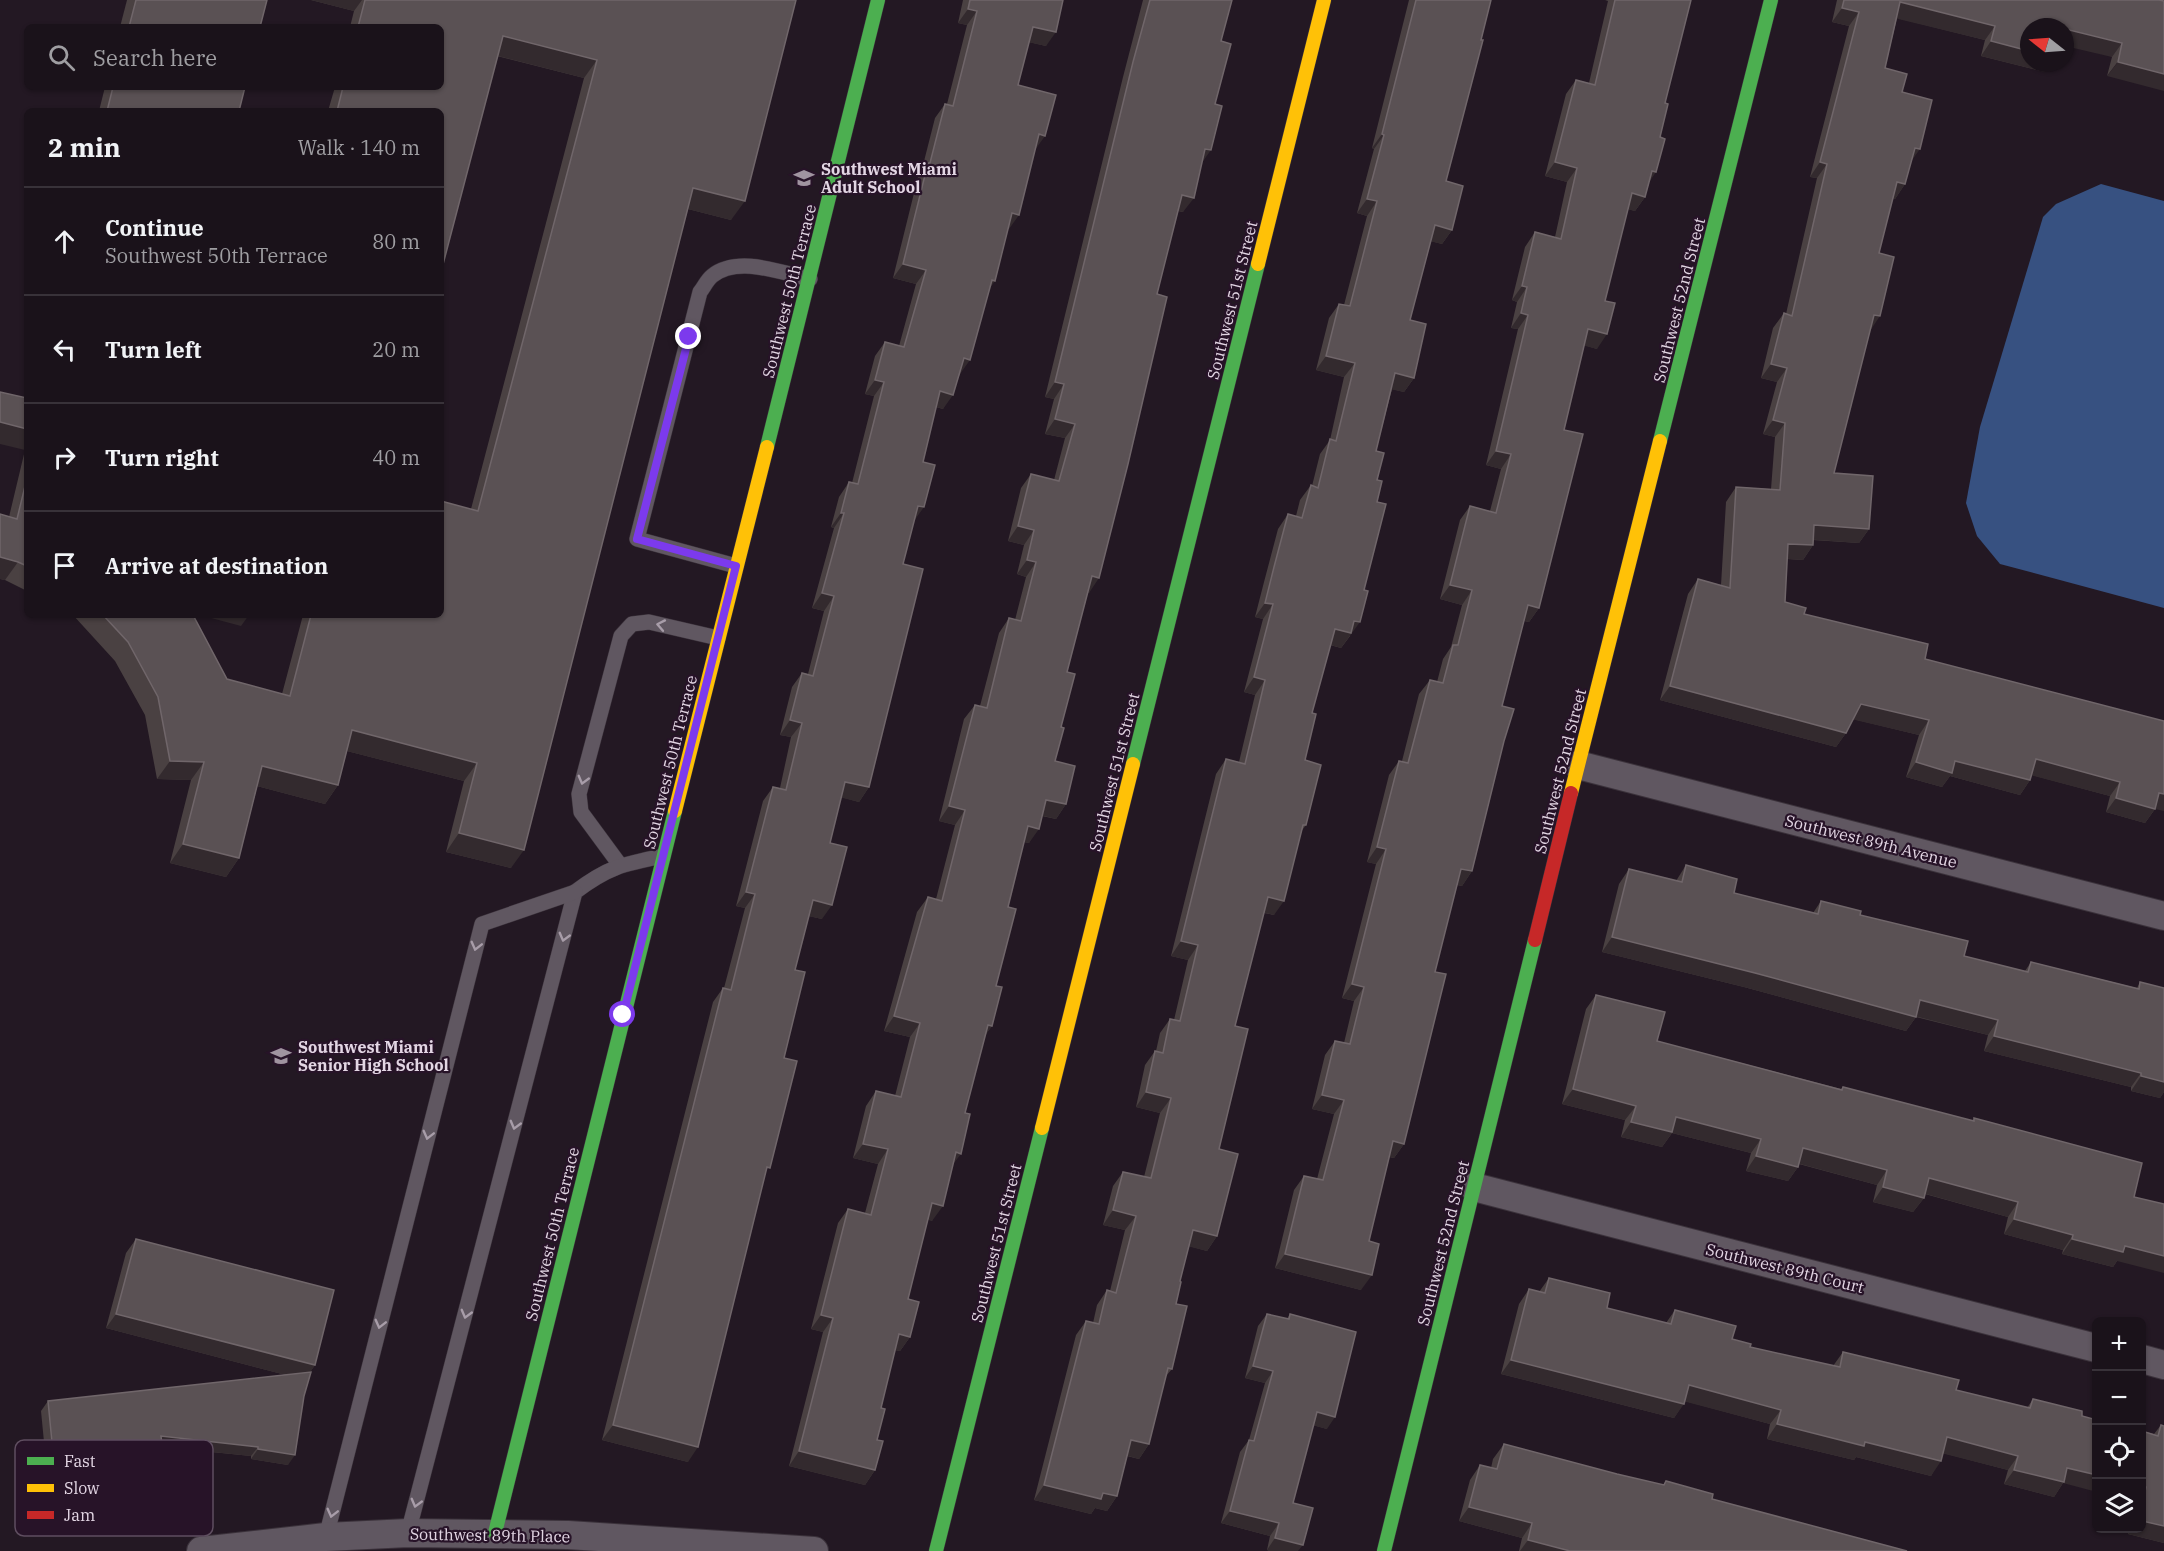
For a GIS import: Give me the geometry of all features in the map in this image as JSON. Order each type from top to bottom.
[{"type":"street","name":"Southwest 50th Terrace","points":[[495,1533],[878,0]]},
{"type":"street","name":"Southwest 51st Street","points":[[936,1551],[1324,0]]},
{"type":"street","name":"Southwest 52nd Street","points":[[1384,1551],[1578,765],[1771,0]]},
{"type":"street","name":"Southwest 89th Avenue","points":[[1578,765],[2164,916]]},
{"type":"street","name":"Southwest 89th Court","points":[[1474,1187],[2092,1347]]},
{"type":"street","points":[[2146,1360],[2164,1365]]},
{"type":"street","name":"Southwest 89th Place","points":[[201,1551],[326,1537],[408,1533],[495,1533],[568,1535],[814,1551]]},
{"type":"lane","points":[[736,566],[637,539],[700,292],[712,276],[732,267],[753,267],[810,279]]},
{"type":"lane","points":[[620,865],[581,812],[579,794],[621,636],[632,624],[649,622],[718,638]]},
{"type":"lane","points":[[326,1537],[482,924],[575,892],[596,876],[620,865],[663,856]]},
{"type":"lane","points":[[408,1533],[575,892]]},
{"type":"water","points":[[2101,184],[2164,201],[2164,608],[2000,564],[1977,536],[1966,503],[1980,427],[2043,217],[2056,204]]},
{"type":"building","points":[[136,0],[267,0],[261,24],[130,24]]},
{"type":"building","points":[[365,0],[796,0],[745,201],[693,188],[524,850],[459,833],[477,763],[352,730],[338,785],[262,766],[239,858],[183,844],[204,762],[170,761],[158,697],[128,642],[106,618],[195,618],[227,679],[290,696],[310,618],[444,618],[444,502],[478,511],[597,60],[503,36],[444,261],[444,108],[338,108],[342,90],[444,90],[444,24],[359,24]]},
{"type":"building","points":[[970,0],[1063,0],[1056,32],[1033,27],[1018,85],[1056,95],[1045,136],[1039,134],[1019,215],[1012,213],[995,281],[992,280],[970,360],[964,358],[953,395],[940,391],[923,462],[935,465],[924,507],[918,506],[903,564],[923,569],[869,787],[845,782],[830,843],[847,847],[832,905],[813,900],[795,970],[805,972],[784,1058],[797,1061],[770,1168],[767,1167],[698,1447],[613,1425],[723,988],[731,990],[755,894],[746,892],[773,787],[786,790],[802,723],[790,720],[802,673],[813,676],[834,596],[822,593],[844,513],[841,513],[849,482],[858,484],[884,382],[875,380],[885,342],[904,347],[926,270],[903,264],[945,104],[953,106],[977,11],[968,9]]},
{"type":"building","points":[[1150,0],[1232,0],[1221,41],[1231,44],[1215,104],[1222,106],[1211,150],[1205,149],[1194,198],[1182,195],[1157,294],[1167,297],[1128,464],[1099,578],[1092,576],[1067,672],[1075,674],[1055,761],[1075,766],[1066,804],[1046,800],[1039,829],[1028,826],[1008,907],[1016,909],[996,986],[1002,987],[992,1026],[988,1025],[965,1113],[970,1114],[961,1154],[956,1152],[943,1206],[932,1203],[908,1299],[919,1302],[910,1337],[899,1334],[881,1408],[885,1409],[877,1440],[883,1441],[875,1470],[799,1451],[833,1318],[821,1315],[848,1209],[871,1215],[888,1149],[863,1144],[876,1091],[901,1097],[920,1023],[894,1016],[928,897],[942,901],[965,810],[949,806],[975,705],[987,708],[1009,618],[1021,621],[1036,562],[1027,560],[1034,530],[1018,526],[1031,474],[1059,481],[1075,424],[1055,419],[1064,384],[1055,382]]},
{"type":"building","points":[[1416,0],[1491,0],[1481,40],[1483,40],[1446,181],[1463,186],[1452,230],[1435,225],[1410,320],[1426,324],[1414,378],[1395,373],[1376,451],[1384,453],[1377,480],[1382,481],[1377,502],[1386,504],[1364,590],[1368,591],[1360,622],[1354,621],[1351,633],[1335,629],[1312,713],[1316,714],[1305,760],[1321,765],[1306,825],[1303,825],[1284,901],[1268,897],[1235,1026],[1248,1029],[1219,1149],[1238,1154],[1217,1236],[1193,1230],[1176,1304],[1187,1306],[1172,1369],[1168,1368],[1149,1444],[1131,1440],[1117,1496],[1103,1493],[1101,1499],[1044,1485],[1086,1321],[1099,1324],[1107,1290],[1116,1293],[1136,1216],[1113,1210],[1123,1172],[1151,1178],[1171,1098],[1146,1092],[1155,1051],[1163,1053],[1170,1019],[1180,1021],[1198,945],[1181,941],[1226,759],[1245,764],[1265,680],[1254,677],[1273,604],[1265,603],[1288,514],[1302,518],[1311,485],[1318,488],[1330,439],[1336,441],[1355,363],[1326,356],[1339,304],[1350,306],[1377,201],[1367,199]]},
{"type":"building","points":[[1615,0],[1691,0],[1665,103],[1668,104],[1660,137],[1665,139],[1656,172],[1652,171],[1645,197],[1632,193],[1605,301],[1615,303],[1607,334],[1588,329],[1564,430],[1583,434],[1539,608],[1528,605],[1502,706],[1514,709],[1472,871],[1461,869],[1435,972],[1446,974],[1404,1144],[1393,1141],[1369,1241],[1379,1244],[1372,1275],[1285,1254],[1304,1176],[1323,1180],[1344,1100],[1322,1095],[1335,1041],[1350,1044],[1364,987],[1352,984],[1386,849],[1377,847],[1399,761],[1408,763],[1430,680],[1443,683],[1453,645],[1458,645],[1472,590],[1450,585],[1470,506],[1496,513],[1511,454],[1496,451],[1528,315],[1521,313],[1527,287],[1522,286],[1535,232],[1561,239],[1577,168],[1555,162],[1576,80],[1595,85]]},
{"type":"building","points":[[1844,0],[2164,1],[2164,74],[2118,62],[2122,43],[2074,31],[2074,18],[2020,18],[2020,49],[1991,41],[1995,26],[1900,2],[1885,68],[1907,74],[1902,92],[1932,100],[1920,149],[1915,148],[1905,184],[1897,182],[1879,253],[1894,257],[1880,316],[1874,315],[1834,473],[1873,476],[1869,529],[1814,525],[1813,545],[1788,544],[1785,602],[1806,608],[1804,614],[1928,644],[1925,659],[2164,721],[2164,794],[2159,793],[2155,809],[2116,798],[2120,782],[2036,759],[2030,780],[1955,761],[1952,773],[1916,762],[1929,720],[1861,704],[1846,733],[1670,686],[1698,579],[1730,588],[1736,487],[1780,490],[1785,423],[1773,420],[1787,368],[1771,364],[1784,313],[1792,316],[1827,164],[1820,162],[1859,12],[1842,8]]},
{"type":"building","points":[[112,90],[244,90],[240,108],[108,108]]},
{"type":"building","points":[[0,392],[24,397],[24,428],[0,422]]},
{"type":"building","points":[[24,490],[24,565],[0,557],[0,514],[17,519]]},
{"type":"building","points":[[1686,865],[1737,879],[1734,893],[1818,914],[1821,901],[1861,911],[1860,915],[1968,941],[1964,956],[2028,972],[2031,962],[2139,989],[2140,982],[2164,988],[2164,1082],[2141,1076],[2141,1073],[1994,1036],[1998,1020],[1920,1000],[1916,1017],[1612,937],[1629,869],[1682,882]]},
{"type":"building","points":[[1596,995],[1665,1012],[1657,1041],[1842,1090],[1843,1087],[1974,1121],[1974,1118],[2142,1163],[2134,1197],[2164,1204],[2164,1256],[2125,1246],[2123,1252],[2072,1239],[2073,1235],[2014,1219],[2018,1202],[1929,1178],[1924,1198],[1883,1187],[1887,1170],[1803,1148],[1798,1167],[1756,1156],[1761,1139],[1676,1117],[1672,1132],[1631,1122],[1636,1106],[1573,1089]]},
{"type":"building","points":[[136,1239],[334,1290],[315,1365],[116,1314]]},
{"type":"building","points":[[1549,1278],[1610,1293],[1607,1308],[1671,1324],[1675,1310],[1736,1326],[1732,1339],[1751,1344],[1750,1347],[1840,1367],[1843,1352],[1959,1380],[1956,1390],[2030,1408],[2033,1399],[2082,1411],[2082,1416],[2092,1419],[2092,1474],[2067,1468],[2064,1482],[2014,1470],[2018,1456],[1947,1437],[1941,1461],[1865,1442],[1864,1446],[1777,1424],[1781,1410],[1689,1385],[1684,1404],[1511,1360],[1529,1289],[1545,1293]]},
{"type":"building","points":[[1267,1314],[1289,1319],[1290,1314],[1356,1332],[1335,1417],[1317,1412],[1293,1503],[1313,1508],[1303,1545],[1275,1538],[1279,1523],[1230,1511],[1249,1440],[1254,1441],[1273,1371],[1253,1366]]},
{"type":"building","points":[[311,1372],[304,1396],[295,1455],[258,1449],[258,1447],[213,1442],[213,1440],[161,1436],[161,1440],[52,1440],[48,1401]]},
{"type":"building","points":[[2161,1425],[2164,1426],[2164,1526],[2146,1522],[2146,1432],[2158,1436]]},
{"type":"building","points":[[1504,1444],[1664,1485],[1666,1481],[1713,1494],[1712,1499],[1907,1551],[1570,1551],[1528,1540],[1532,1523],[1469,1507],[1480,1465],[1497,1469]]},
{"type":"traffic: fast","points":[[767,447],[878,0]]},
{"type":"traffic: fast","points":[[1660,441],[1771,0]]},
{"type":"traffic: fast","points":[[1133,764],[1258,264]]},
{"type":"traffic: fast","points":[[495,1533],[675,811]]},
{"type":"traffic: fast","points":[[1384,1551],[1535,940]]},
{"type":"traffic: fast","points":[[936,1551],[1042,1128]]},
{"type":"traffic: slow","points":[[1258,264],[1324,0]]},
{"type":"traffic: slow","points":[[1571,793],[1660,441]]},
{"type":"traffic: slow","points":[[675,811],[767,447]]},
{"type":"traffic: slow","points":[[1042,1128],[1133,764]]},
{"type":"traffic: jam","points":[[1535,940],[1571,793]]},
{"type":"place","name":"Southwest Miami Adult School","points":[[804,178]]},
{"type":"place","name":"Southwest Miami Senior High School","points":[[281,1056]]},
{"type":"route","points":[[623,1015],[736,566],[637,539],[689,337]]}]
